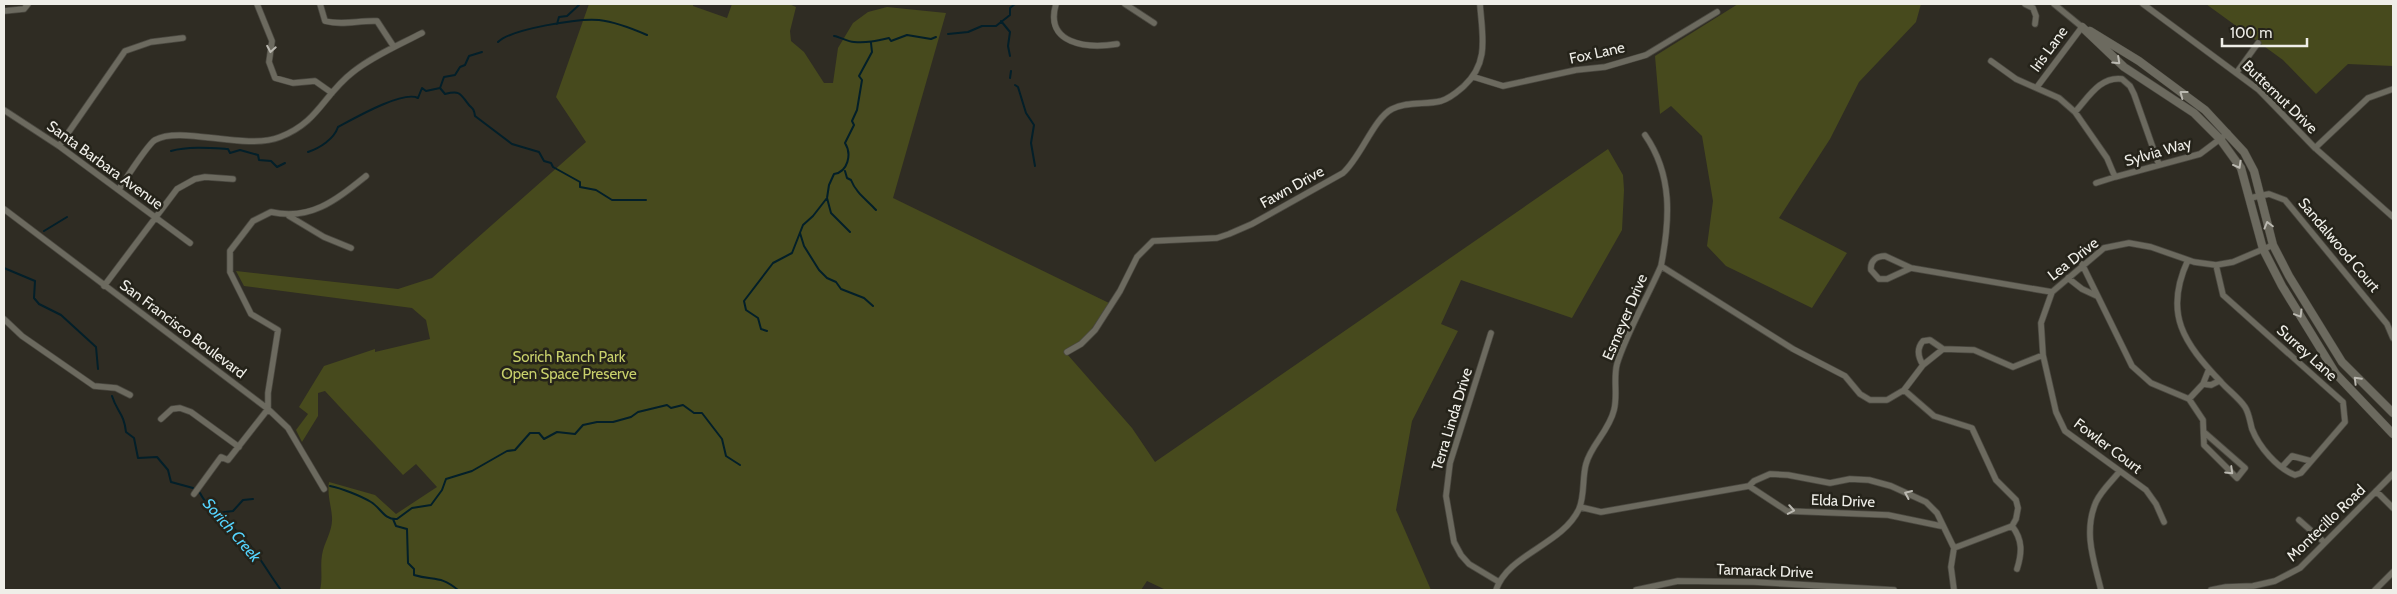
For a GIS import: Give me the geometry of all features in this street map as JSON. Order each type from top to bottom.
[{"type":"street","points":[[4,11],[24,9],[28,4]]},
{"type":"street","points":[[257,4],[272,41],[268,62],[275,78],[293,83],[315,81],[332,93]]},
{"type":"street","points":[[320,4],[325,21],[339,25],[362,20],[377,21],[394,48]]},
{"type":"street","points":[[1056,4],[1053,25],[1062,37],[1094,46],[1117,44]]},
{"type":"street","points":[[1125,4],[1154,23]]},
{"type":"street","name":"Fawn Drive","points":[[1067,352],[1081,344],[1094,330],[1120,291],[1137,257],[1150,243],[1171,238],[1217,238],[1252,224],[1343,173],[1353,164],[1380,122],[1391,110],[1453,96],[1474,77],[1482,58],[1484,42],[1480,4]]},
{"type":"street","points":[[2025,4],[2033,8],[2036,16],[2035,24]]},
{"type":"street","points":[[2054,4],[2082,27],[2124,67],[2194,113],[2220,139],[2241,168],[2263,249],[2330,365],[2393,434]]},
{"type":"street","name":"Butternut Drive","points":[[2143,4],[2259,90],[2315,148],[2393,218]]},
{"type":"street","name":"Fox Lane","points":[[1474,77],[1503,86],[1576,70],[1606,67],[1646,54],[1716,12]]},
{"type":"street","points":[[2082,27],[2139,61],[2204,110],[2228,133],[2251,163],[2273,245],[2342,362],[2393,413]]},
{"type":"street","name":"Iris Lane","points":[[2037,87],[2082,27]]},
{"type":"street","points":[[118,189],[154,140],[175,135],[246,142],[277,138],[298,129],[317,113],[332,93],[353,72],[422,33]]},
{"type":"street","points":[[59,146],[125,51],[151,42],[183,38]]},
{"type":"street","points":[[2237,72],[2258,43]]},
{"type":"street","name":"Sylvia Way","points":[[1991,61],[2016,79],[2059,98],[2075,112],[2107,158],[2114,177],[2200,154],[2228,133]]},
{"type":"street","points":[[2075,112],[2109,78],[2122,78],[2130,86],[2134,94],[2159,165]]},
{"type":"street","points":[[2315,148],[2368,98],[2393,90]]},
{"type":"street","name":"Santa Barbara Avenue","points":[[4,110],[59,146],[190,243]]},
{"type":"street","name":"Esmeyer Drive","points":[[1496,590],[1499,582],[1509,569],[1566,528],[1580,507],[1590,453],[1602,437],[1615,408],[1617,365],[1661,266],[1668,214],[1667,185],[1660,161],[1645,135]]},
{"type":"street","points":[[289,216],[316,209],[336,200],[366,176]]},
{"type":"street","points":[[104,286],[177,189],[184,184],[205,177],[233,179]]},
{"type":"street","points":[[2096,182],[2114,177]]},
{"type":"street","name":"Sandalwood Court","points":[[2250,198],[2276,194],[2285,200],[2387,324],[2393,338]]},
{"type":"street","name":"San Francisco Boulevard","points":[[4,209],[104,286],[156,322],[268,410],[288,428],[324,489]]},
{"type":"street","points":[[194,494],[221,457],[228,460],[268,410],[268,393],[278,330],[251,314],[230,272],[230,251],[253,221],[271,212],[289,216],[324,237],[352,248]]},
{"type":"street","name":"Lea Drive","points":[[2043,355],[2041,323],[2052,292],[2082,264],[2104,248],[2129,243],[2151,247],[2188,260],[2216,265],[2233,262],[2273,245]]},
{"type":"street","points":[[1911,268],[1883,280],[1876,277],[1871,266],[1877,257],[1885,256],[1911,268],[2052,292]]},
{"type":"street","points":[[2188,260],[2181,280],[2176,314],[2185,335],[2209,370],[2245,407],[2253,432],[2273,460],[2282,467],[2292,456],[2311,461]]},
{"type":"street","points":[[2082,264],[2132,366],[2151,383],[2189,399],[2203,420],[2204,445],[2237,478],[2244,468],[2205,433]]},
{"type":"street","name":"Surrey Lane","points":[[2216,265],[2223,295],[2343,402],[2345,422],[2301,473],[2295,475],[2282,467]]},
{"type":"street","points":[[1661,266],[1793,349],[1821,362],[1844,376],[1860,394],[1870,400],[1887,400],[1904,390],[1923,365],[1943,349]]},
{"type":"street","points":[[2068,278],[2082,289],[2097,296]]},
{"type":"street","points":[[2082,289],[2091,283]]},
{"type":"street","points":[[4,319],[22,336],[94,386],[116,388],[130,395]]},
{"type":"street","name":"Terra Linda Drive","points":[[1491,333],[1450,463],[1446,496],[1454,542],[1461,556],[1469,564],[1499,582]]},
{"type":"street","points":[[1923,365],[1918,353],[1919,347],[1923,341],[1930,340],[1943,349],[1974,350],[2013,367],[2043,355]]},
{"type":"street","name":"Fowler Court","points":[[2043,355],[2056,412],[2065,431],[2146,490],[2156,504],[2164,522]]},
{"type":"street","points":[[2189,399],[2203,384],[2209,370]]},
{"type":"street","points":[[2203,384],[2211,385],[2220,381]]},
{"type":"street","points":[[1904,390],[1934,416],[1972,428],[1996,480],[2016,500],[2017,513],[2012,526],[1954,548],[1951,566],[1954,590]]},
{"type":"street","points":[[161,419],[172,409],[185,409],[239,447]]},
{"type":"street","points":[[2101,590],[2089,538],[2090,521],[2097,501],[2120,471]]},
{"type":"street","name":"Elda Drive","points":[[1580,507],[1601,512],[1749,486],[1754,481],[1770,474],[1788,475],[1830,483],[1850,479],[1869,480],[1891,486],[1926,502],[1937,513],[1954,548]]},
{"type":"street","name":"Montecillo Road","points":[[2211,590],[2226,587],[2252,586],[2280,579],[2300,568],[2393,474]]},
{"type":"street","name":"Elda Drive","points":[[1749,486],[1787,511],[1888,514],[1942,526]]},
{"type":"street","points":[[2376,491],[2393,508]]},
{"type":"street","points":[[2299,520],[2324,542]]},
{"type":"street","points":[[2012,526],[2021,541],[2021,556],[2018,569]]},
{"type":"street","points":[[2379,589],[2393,572]]},
{"type":"street","name":"Tamarack Drive","points":[[1636,590],[1678,581],[1894,590]]},
{"type":"green space","name":"Sorich Ranch Park Open Space Preserve","points":[[589,4],[693,4],[693,6],[727,18],[732,4],[789,4],[796,7],[790,31],[791,41],[804,52],[824,83],[833,83],[838,48],[853,23],[868,12],[887,7],[946,13],[893,198],[1109,303],[1081,345],[1067,354],[1132,428],[1155,462],[1608,149],[1623,175],[1622,230],[1572,318],[1461,280],[1441,324],[1458,331],[1412,421],[1396,510],[1431,590],[1166,590],[1147,581],[1141,590],[320,590],[322,555],[332,522],[328,491],[329,482],[375,495],[396,514],[437,487],[416,464],[403,475],[325,391],[318,393],[318,416],[302,442],[296,430],[308,414],[299,407],[324,366],[375,349],[375,352],[430,339],[426,320],[412,308],[244,286],[236,271],[398,289],[432,278],[586,142],[556,97]]},
{"type":"green space","points":[[1738,4],[1921,4],[1916,22],[1859,82],[1830,139],[1779,218],[1847,253],[1812,308],[1726,266],[1707,246],[1713,201],[1702,136],[1671,106],[1660,114],[1655,56]]},
{"type":"green space","points":[[2206,4],[2393,4],[2393,66],[2348,64],[2316,94],[2283,60]]},
{"type":"waterway","points":[[948,34],[968,32],[982,26],[996,26],[1010,15],[1010,8],[1015,4]]},
{"type":"waterway","points":[[557,24],[559,17],[567,16],[579,5]]},
{"type":"waterway","points":[[498,42],[516,33],[546,25],[589,20],[617,24],[647,35]]},
{"type":"waterway","points":[[1001,21],[1010,32],[1008,46],[1010,56]]},
{"type":"waterway","points":[[834,36],[859,42],[889,38],[891,41],[907,35],[931,39],[936,37]]},
{"type":"waterway","points":[[767,331],[761,329],[758,318],[746,310],[744,301],[773,263],[792,253],[803,225],[827,198],[829,185],[834,174],[843,170],[847,162],[848,152],[845,143],[854,125],[852,121],[857,110],[862,80],[859,76],[872,52],[871,43]]},
{"type":"waterway","points":[[440,88],[444,77],[455,75],[460,67],[465,65],[469,56],[482,52]]},
{"type":"waterway","points":[[1010,78],[1011,71]]},
{"type":"waterway","points":[[1015,85],[1018,87],[1026,113],[1034,125],[1031,143],[1035,166]]},
{"type":"waterway","points":[[308,152],[326,143],[338,127],[366,112],[401,98],[418,98],[422,88],[426,91],[440,88],[445,94],[454,92],[460,94],[473,109],[475,116],[512,144],[539,152],[544,161],[551,163],[553,167],[580,182],[580,187],[596,190],[612,200],[646,200]]},
{"type":"waterway","points":[[171,151],[185,148],[207,148],[228,149],[230,153],[240,150],[258,155],[259,160],[271,161],[277,167],[285,163]]},
{"type":"waterway","points":[[845,171],[847,178],[851,180],[859,193],[876,210]]},
{"type":"waterway","points":[[827,198],[831,213],[850,232]]},
{"type":"waterway","points":[[44,231],[67,217]]},
{"type":"waterway","points":[[800,233],[804,246],[819,270],[827,278],[836,282],[841,289],[864,298],[873,306]]},
{"type":"waterway","name":"Sorich Creek","points":[[4,268],[35,281],[34,298],[39,304],[61,315],[96,347],[98,369]]},
{"type":"waterway","name":"Sorich Creek","points":[[112,396],[124,421],[126,432],[134,438],[138,458],[157,457],[168,470],[171,482],[193,488]]},
{"type":"waterway","points":[[330,486],[362,497],[374,504],[389,518],[397,519],[412,508],[431,505],[442,490],[446,479],[472,471],[507,451],[515,450],[530,433],[539,433],[544,439],[557,432],[575,434],[583,425],[597,422],[613,422],[631,417],[638,412],[667,405],[671,408],[683,405],[694,413],[702,413],[722,439],[726,456],[740,465]]},
{"type":"waterway","name":"Sorich Creek","points":[[200,493],[213,510],[246,540],[281,590]]},
{"type":"waterway","points":[[218,513],[233,511],[243,500],[253,499]]},
{"type":"waterway","points":[[393,519],[396,526],[407,529],[408,563],[414,569],[414,575],[441,580],[458,590]]}]
